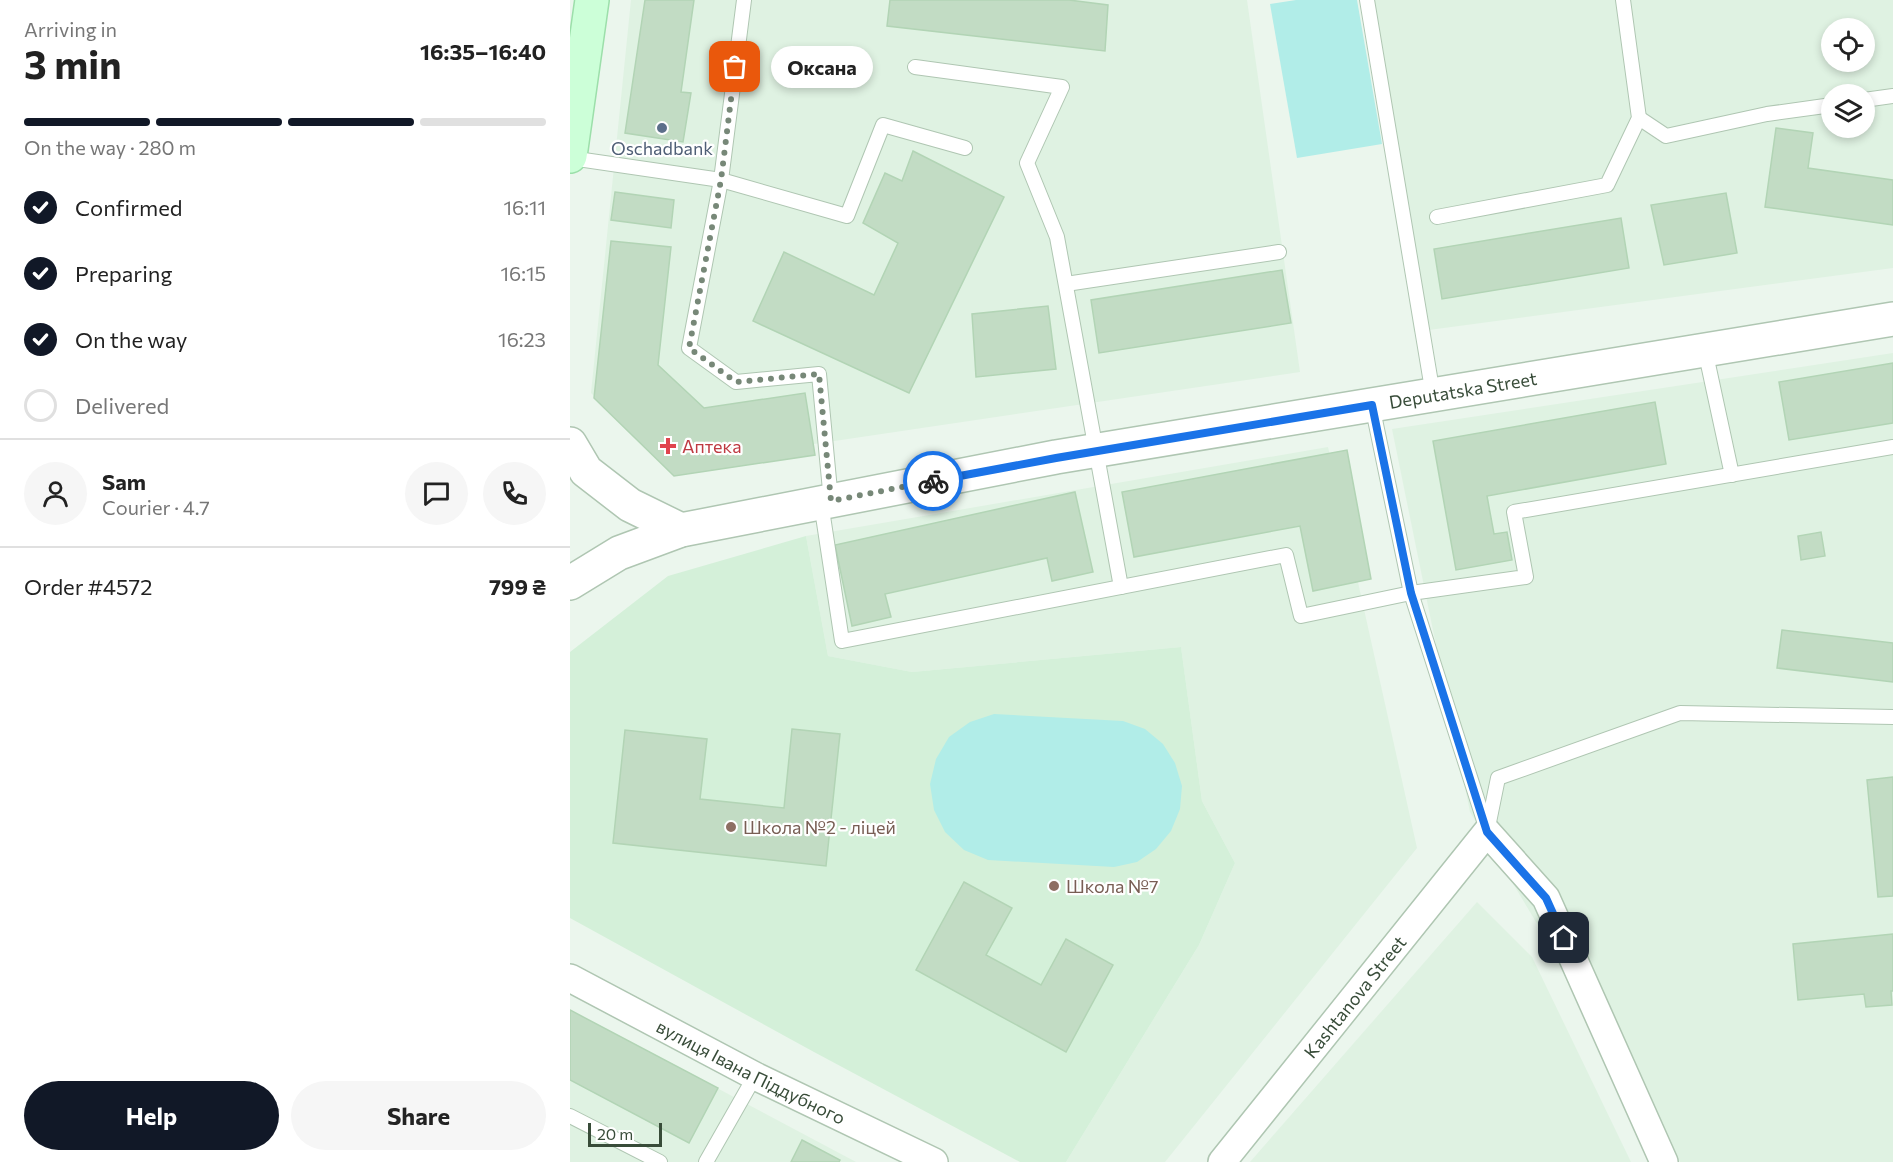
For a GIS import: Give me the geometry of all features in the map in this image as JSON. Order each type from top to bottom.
[{"type":"main road","points":[[570,157],[592,0]]},
{"type":"street","name":"Deputatska Street","points":[[570,584],[619,554],[681,530],[1096,451],[1893,319]]},
{"type":"street","points":[[570,444],[586,471],[630,505],[681,530]]},
{"type":"street","points":[[1487,832],[1546,898],[1664,1162]]},
{"type":"street","name":"Kashtanova Street","points":[[1222,1162],[1487,832]]},
{"type":"street","name":"вулиця Івана Піддубного","points":[[570,978],[755,1076],[934,1162]]},
{"type":"lane","points":[[744,0],[721,180],[689,348],[736,382],[819,374],[826,502],[842,641],[1286,555],[1301,616],[1411,593],[1526,577],[1514,512],[1893,447]]},
{"type":"lane","points":[[1367,0],[1434,395]]},
{"type":"lane","points":[[1437,218],[1607,185],[1639,118],[1623,0]]},
{"type":"lane","points":[[915,67],[1062,87],[1027,163],[1057,237],[1121,587]]},
{"type":"lane","points":[[1875,98],[1893,96]]},
{"type":"lane","points":[[1639,118],[1666,136],[1767,114],[1821,107]]},
{"type":"lane","points":[[570,157],[721,180],[847,216],[883,124],[965,148]]},
{"type":"lane","points":[[1065,284],[1279,252]]},
{"type":"lane","points":[[1705,350],[1732,475]]},
{"type":"lane","points":[[1372,405],[1411,593],[1487,832]]},
{"type":"lane","points":[[1487,832],[1498,778],[1680,713],[1893,717]]},
{"type":"lane","points":[[706,1162],[755,1076]]},
{"type":"lane","points":[[570,1116],[660,1162]]},
{"type":"shaded area","points":[[631,0],[1247,0],[1300,372],[666,466],[591,393]]},
{"type":"shaded area","points":[[1296,0],[1357,0],[1382,144],[1297,158],[1270,4]]},
{"type":"shaded area","points":[[1367,0],[1893,0],[1893,268],[1414,332]]},
{"type":"shaded area","points":[[1893,353],[1893,1162],[1680,1162],[1470,812],[1392,429]]},
{"type":"shaded area","points":[[1328,447],[1417,848],[1165,1162],[1066,1162],[1199,945],[1235,863],[1202,801],[1181,647],[912,672],[828,656],[806,536]]},
{"type":"shaded area","points":[[806,536],[828,656],[912,672],[1181,647],[1202,801],[1235,863],[1199,945],[1066,1162],[1020,1162],[570,918],[570,652],[668,576]]},
{"type":"shaded area","points":[[994,714],[1123,721],[1145,729],[1163,744],[1175,763],[1182,786],[1180,809],[1171,831],[1156,849],[1137,862],[1114,867],[988,860],[964,850],[945,832],[934,810],[930,784],[936,759],[949,737],[970,722]]},
{"type":"shaded area","points":[[1477,902],[1532,957],[1631,1162],[1250,1162]]},
{"type":"shaded area","points":[[570,1010],[856,1162],[570,1162]]},
{"type":"building","points":[[645,0],[694,0],[681,92],[691,93],[683,142],[625,133]]},
{"type":"building","points":[[890,0],[1069,0],[1108,5],[1105,51],[887,26]]},
{"type":"building","points":[[1776,128],[1813,133],[1808,168],[1893,180],[1893,225],[1765,207]]},
{"type":"building","points":[[913,151],[1004,197],[909,393],[753,321],[784,252],[874,295],[898,243],[863,223],[885,173],[902,181]]},
{"type":"building","points":[[615,192],[674,200],[671,228],[611,220]]},
{"type":"building","points":[[1726,193],[1737,253],[1664,265],[1651,205]]},
{"type":"building","points":[[1621,218],[1629,268],[1442,299],[1434,249]]},
{"type":"building","points":[[611,241],[671,247],[658,365],[704,408],[805,393],[815,455],[674,476],[594,398]]},
{"type":"building","points":[[1282,270],[1291,323],[1099,353],[1091,300]]},
{"type":"building","points":[[1048,306],[1056,369],[976,377],[972,314]]},
{"type":"building","points":[[1893,363],[1893,423],[1789,440],[1779,382]]},
{"type":"building","points":[[1655,402],[1666,464],[1487,496],[1494,534],[1507,532],[1512,560],[1456,570],[1433,441]]},
{"type":"building","points":[[1347,450],[1371,579],[1313,591],[1300,526],[1134,557],[1122,492]]},
{"type":"building","points":[[1075,492],[1093,572],[1052,581],[1047,558],[885,594],[891,617],[852,626],[835,545]]},
{"type":"building","points":[[1821,532],[1825,556],[1801,560],[1798,536]]},
{"type":"building","points":[[1782,630],[1893,643],[1893,682],[1777,668]]},
{"type":"building","points":[[792,729],[840,734],[826,866],[613,843],[625,730],[707,739],[700,799],[784,808]]},
{"type":"building","points":[[1893,777],[1893,896],[1878,897],[1867,780]]},
{"type":"building","points":[[964,882],[1012,908],[986,955],[1041,985],[1066,939],[1113,965],[1066,1052],[916,970]]},
{"type":"building","points":[[1893,934],[1892,1005],[1866,1007],[1864,994],[1798,1000],[1793,944]]},
{"type":"building","points":[[570,1010],[718,1088],[689,1143],[570,1080]]},
{"type":"building","points":[[802,1140],[840,1160],[839,1162],[791,1162]]},
{"type":"way so far","points":[[735,67],[721,180],[689,348],[736,382],[819,374],[831,501],[933,481]]},
{"type":"place","name":"Оксана","points":[[735,67]]},
{"type":"place","name":"Oschadbank","points":[[662,128]]},
{"type":"place","name":"Аптека","points":[[668,446]]},
{"type":"place","name":"Школа №2 - ліцей","points":[[731,827]]},
{"type":"place","name":"Школа №7","points":[[1054,886]]},
{"type":"route","points":[[933,481],[1372,405],[1411,593],[1487,832],[1546,898],[1564,938]]}]
